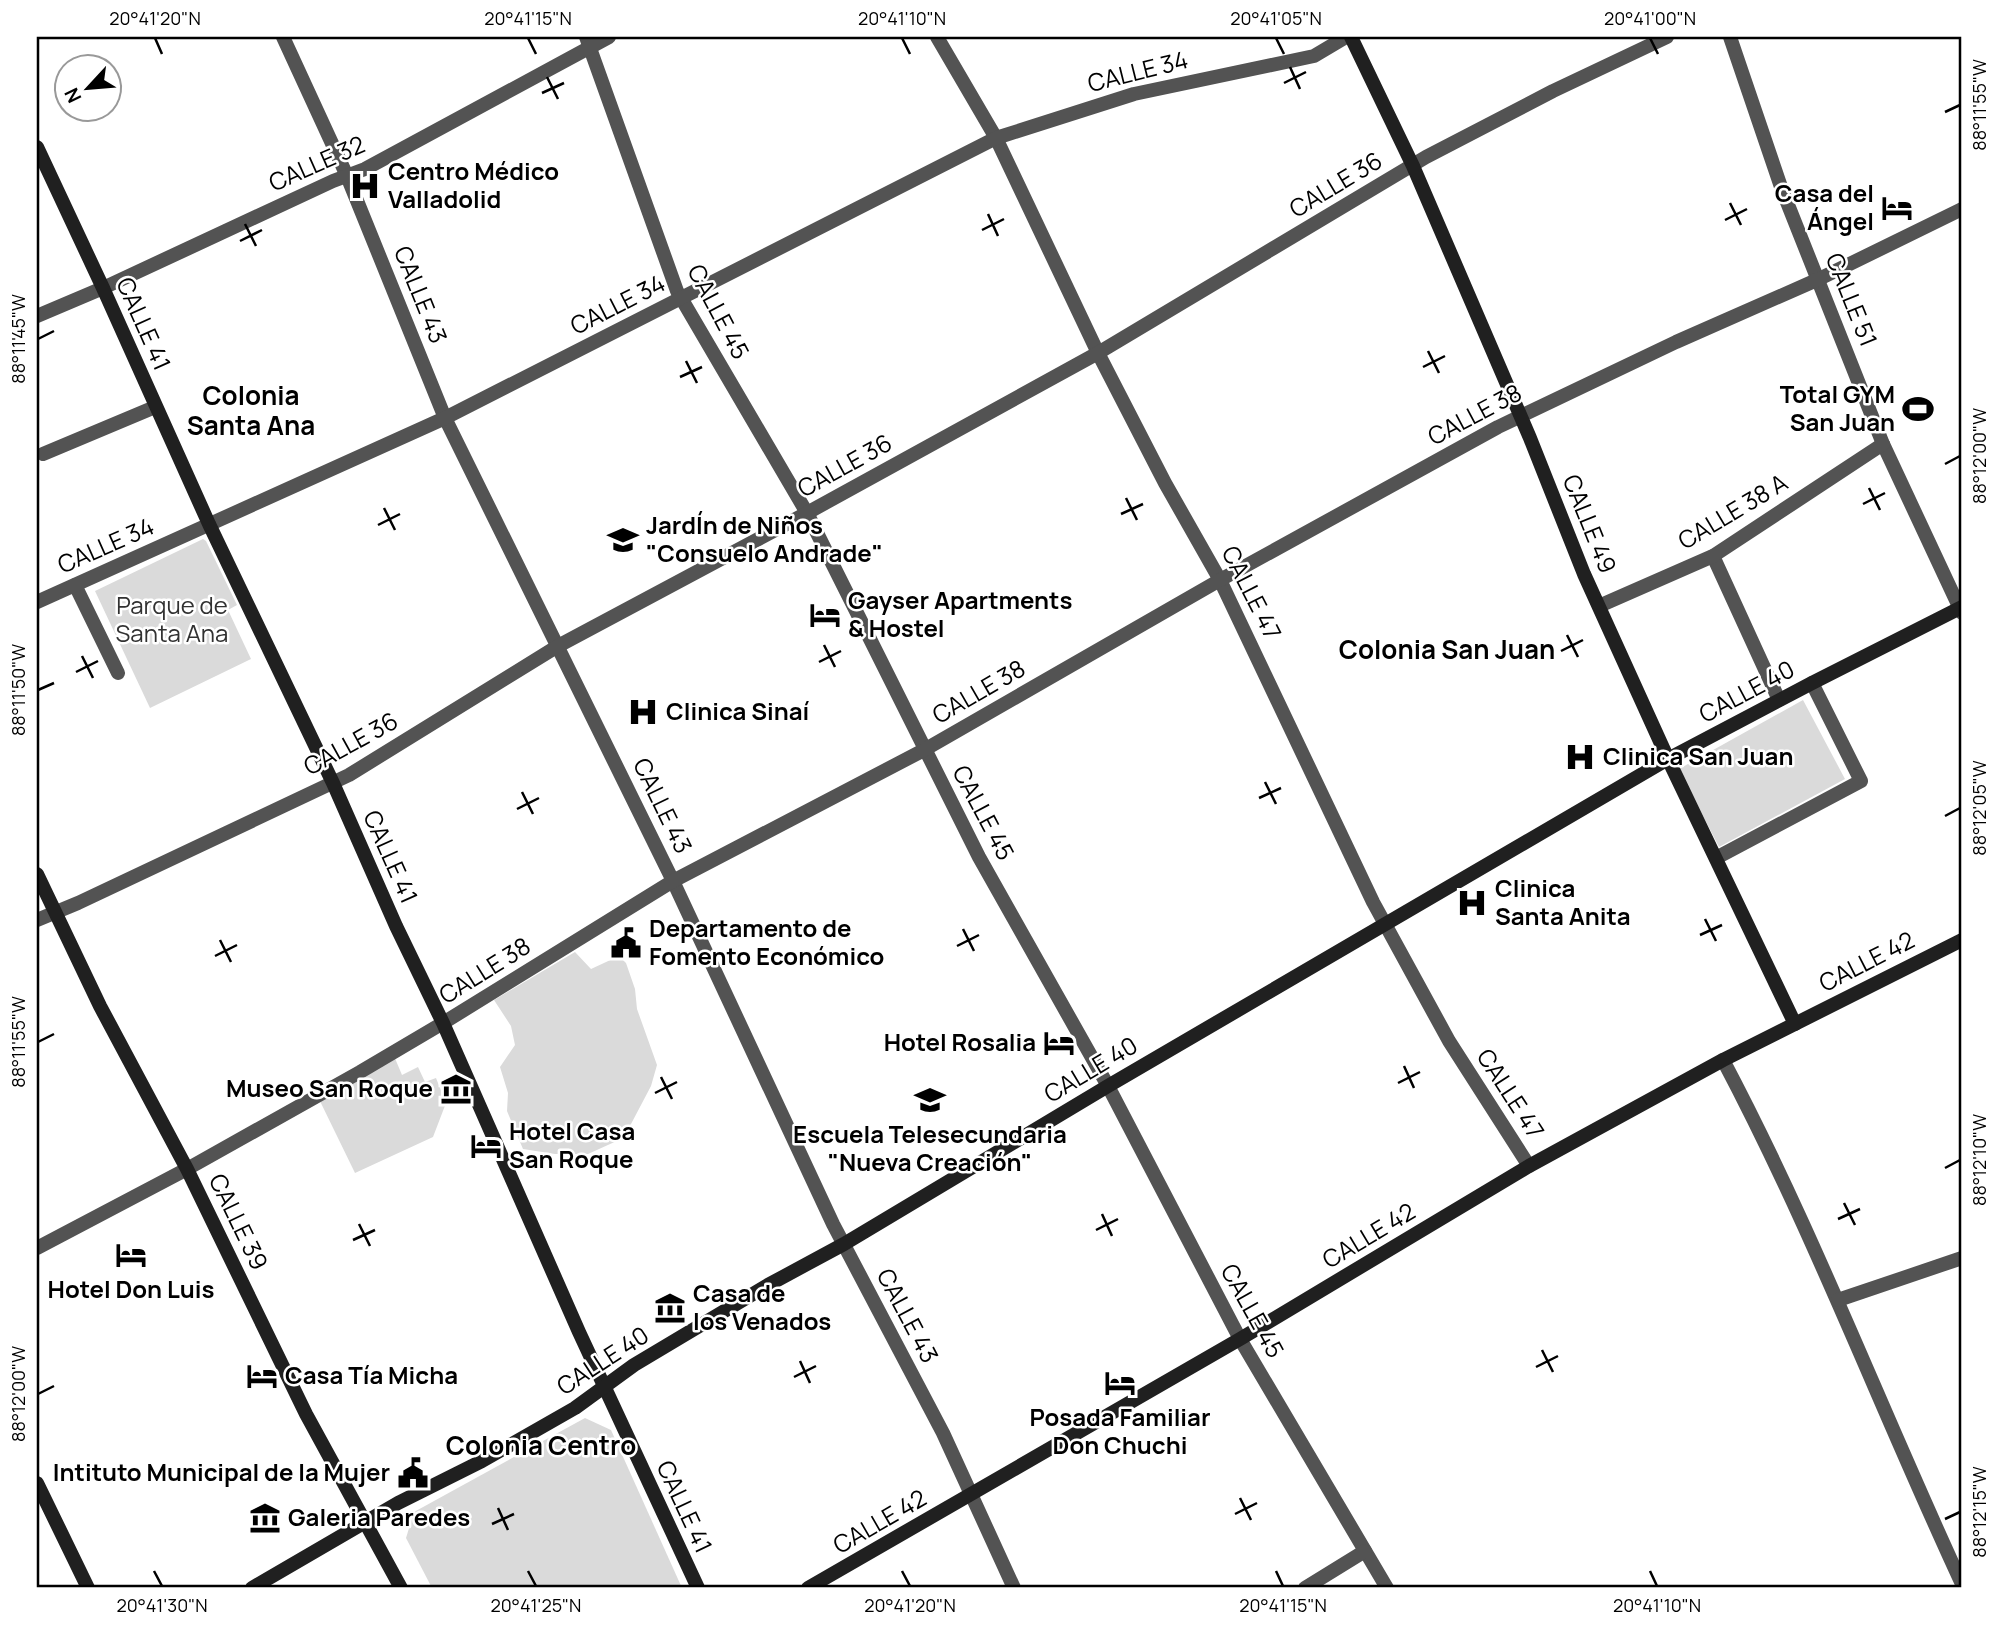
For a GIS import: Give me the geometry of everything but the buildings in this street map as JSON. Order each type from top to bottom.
[{"type":"main road","name":"CALLE 49","points":[[1348,37],[1413,166],[1520,415],[1584,574],[1668,759],[1795,1024]]},
{"type":"main road","name":"CALLE 41","points":[[37,147],[209,524],[333,783],[396,926],[443,1023],[579,1332],[698,1588]]},
{"type":"main road","name":"CALLE 40","points":[[252,1588],[366,1521],[575,1408],[634,1365],[1668,759],[1812,683],[1962,609]]},
{"type":"main road","name":"CALLE 39","points":[[37,874],[100,1006],[187,1169],[306,1414],[401,1588]]},
{"type":"main road","name":"CALLE 42","points":[[808,1588],[1240,1339],[1530,1166],[1723,1060],[1962,940]]},
{"type":"main road","points":[[37,1483],[88,1588]]},
{"type":"street","name":"CALLE 43","points":[[283,37],[347,176],[445,418],[673,881],[844,1244],[943,1433],[1014,1588]]},
{"type":"street","name":"CALLE 32","points":[[37,316],[365,169],[588,42],[608,37]]},
{"type":"street","name":"CALLE 47","points":[[937,37],[996,138],[1098,353],[1220,580],[1373,902],[1449,1041],[1530,1166]]},
{"type":"street","name":"CALLE 34","points":[[37,601],[445,418],[996,138],[1134,94],[1314,56],[1348,37]]},
{"type":"street","name":"CALLE 36","points":[[37,920],[349,775],[558,646],[1098,353],[1426,157],[1553,91],[1667,37]]},
{"type":"street","name":"CALLE 51","points":[[1730,37],[1781,187],[1883,444],[1962,609]]},
{"type":"street","name":"CALLE 45","points":[[588,42],[682,299],[807,513],[979,857],[1108,1086],[1240,1339],[1387,1588]]},
{"type":"street","name":"CALLE 38","points":[[37,1248],[187,1169],[443,1023],[673,881],[924,750],[1220,580],[1520,415],[1819,279],[1962,209]]},
{"type":"street","points":[[43,454],[155,407]]},
{"type":"street","name":"CALLE 38 A","points":[[1599,606],[1713,556],[1883,444]]},
{"type":"street","points":[[1713,556],[1779,700]]},
{"type":"street","points":[[75,585],[118,673]]},
{"type":"street","points":[[1716,858],[1861,780],[1812,683]]},
{"type":"street","points":[[1723,1060],[1754,1119],[1838,1300],[1962,1584]]},
{"type":"street","points":[[1838,1300],[1962,1258]]},
{"type":"street","points":[[1305,1588],[1365,1551]]},
{"type":"green space","name":"Parque de Santa Ana","points":[[203,539],[237,605],[228,610],[251,659],[150,708],[95,591]]},
{"type":"green space","points":[[1803,700],[1845,779],[1719,847],[1679,769]]},
{"type":"green space","points":[[575,952],[591,969],[619,956],[626,963],[635,989],[637,1009],[657,1065],[651,1086],[631,1124],[619,1140],[588,1154],[555,1154],[523,1149],[507,1111],[508,1093],[500,1067],[515,1045],[511,1026],[494,1000]]},
{"type":"green space","points":[[394,1056],[402,1075],[418,1067],[425,1082],[436,1078],[446,1103],[433,1137],[355,1173],[318,1097]]},
{"type":"green space","points":[[585,1418],[611,1430],[682,1588],[432,1588],[406,1538],[414,1512]]},
{"type":"place","name":"Centro Médico Valladolid","points":[[365,186]]},
{"type":"place","name":"Casa del Ángel","points":[[1897,208]]},
{"type":"place","name":"Total GYM San Juan","points":[[1918,409]]},
{"type":"place","name":"JardÍn de Niños \"Consuelo Andrade\"","points":[[623,540]]},
{"type":"place","name":"Gayser Apartments & Hostel","points":[[825,615]]},
{"type":"place","name":"Clinica Sinaí","points":[[643,712]]},
{"type":"place","name":"Clinica San Juan","points":[[1580,757]]},
{"type":"place","name":"Clinica Santa Anita","points":[[1472,903]]},
{"type":"place","name":"Departamento de Fomento Económico","points":[[626,943]]},
{"type":"place","name":"Hotel Rosalia","points":[[1059,1043]]},
{"type":"place","name":"Museo San Roque","points":[[456,1089]]},
{"type":"place","name":"Escuela Telesecundaria \"Nueva Creación\"","points":[[930,1100]]},
{"type":"place","name":"Hotel Casa San Roque","points":[[486,1146]]},
{"type":"place","name":"Hotel Don Luis","points":[[131,1255]]},
{"type":"place","name":"Casa de los Venados","points":[[670,1308]]},
{"type":"place","name":"Casa Tía Micha","points":[[262,1376]]},
{"type":"place","name":"Posada Familiar Don Chuchi","points":[[1120,1383]]},
{"type":"place","name":"Intituto Municipal de la Mujer","points":[[413,1473]]},
{"type":"place","name":"Galeria Paredes","points":[[265,1518]]},
{"type":"district","name":"Colonia Santa Ana","points":[[251,411]]},
{"type":"district","name":"Colonia San Juan","points":[[1447,650]]},
{"type":"district","name":"Colonia Centro","points":[[541,1446]]}]
